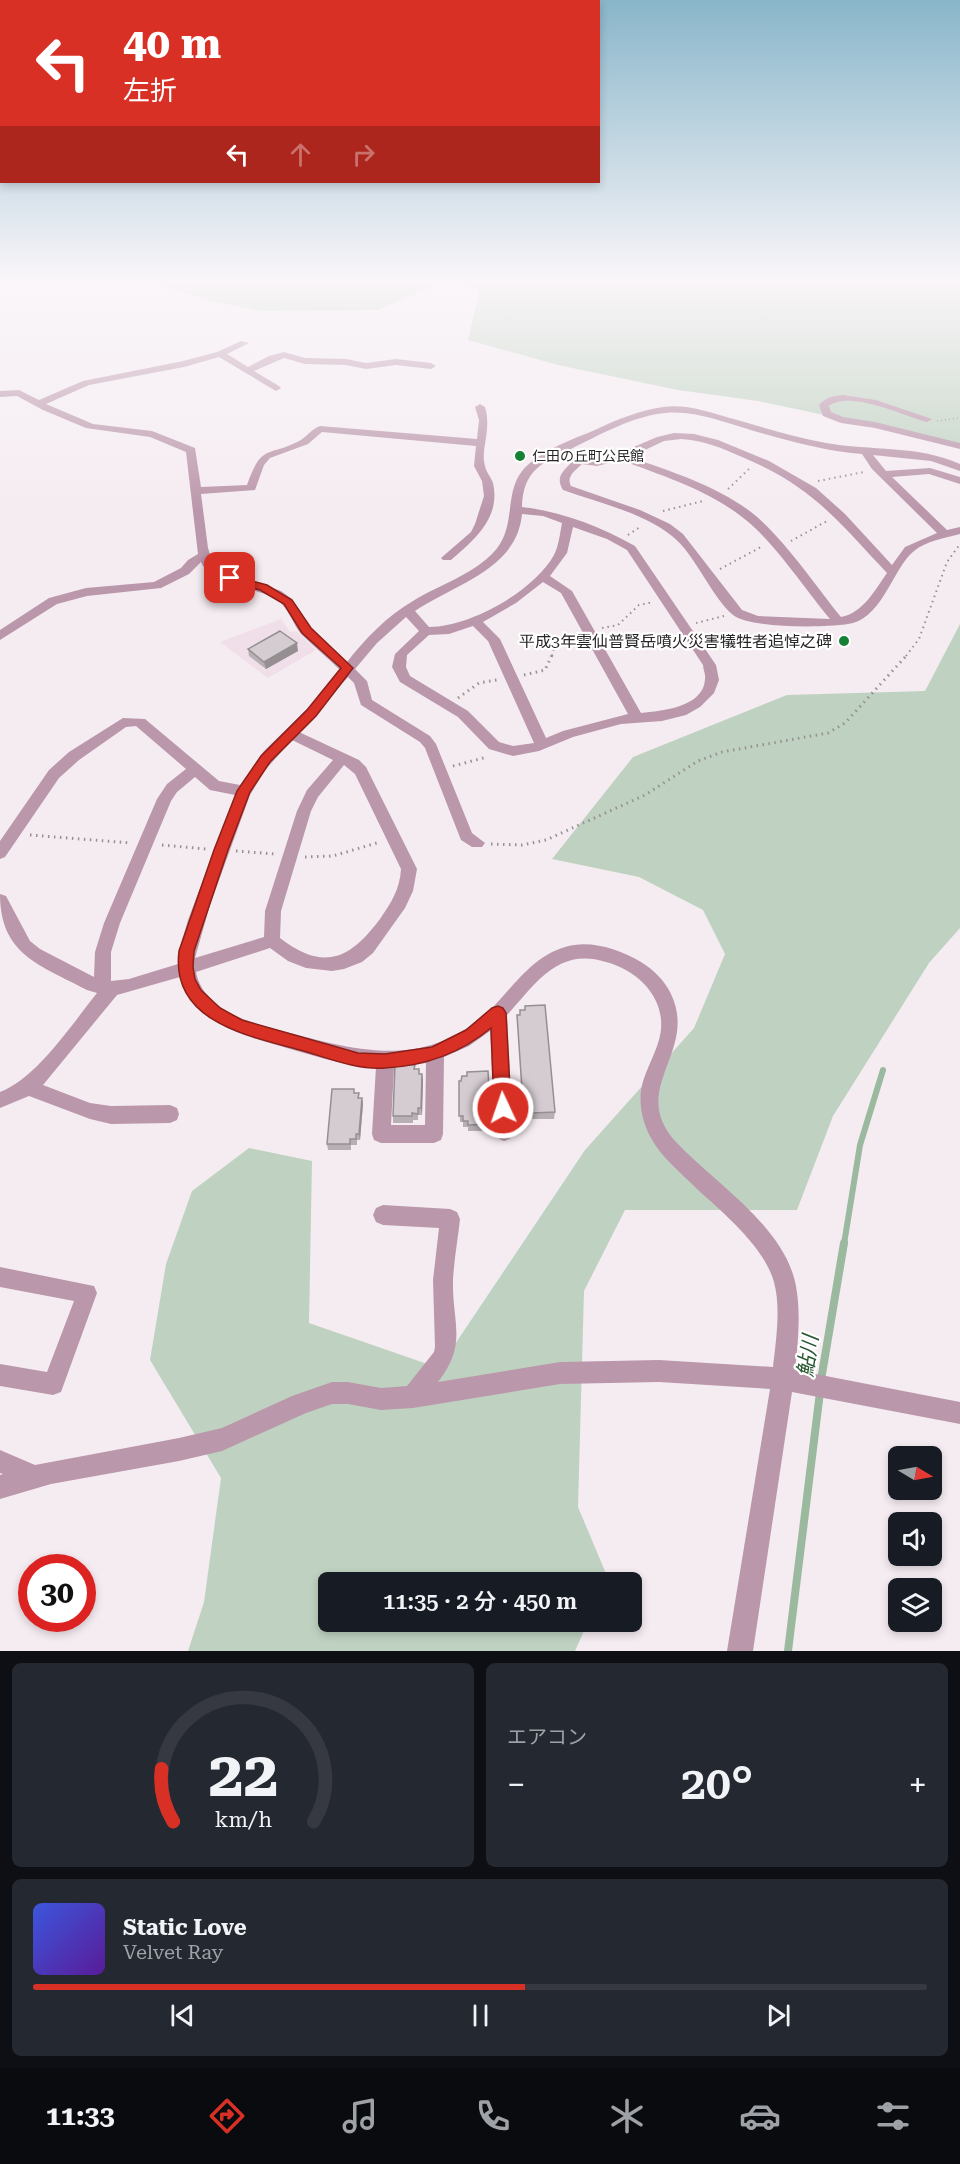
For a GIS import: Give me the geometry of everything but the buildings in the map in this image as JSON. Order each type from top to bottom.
[{"type":"street","points":[[38,404],[86,383],[122,378],[148,370],[175,367],[213,356]]},
{"type":"street","points":[[224,356],[249,370],[261,381],[276,388]]},
{"type":"street","points":[[249,370],[280,356]]},
{"type":"street","points":[[288,356],[304,360],[346,362],[370,367],[396,362],[431,366]]},
{"type":"street","points":[[0,394],[19,393],[38,404],[90,426],[152,434],[187,447],[193,453],[203,556],[208,566],[217,572],[264,588],[288,602],[306,631],[360,681],[366,702],[425,739],[431,747],[466,836],[477,843]]},
{"type":"street","points":[[927,419],[848,397],[834,398],[824,405],[827,414],[841,420],[875,425],[960,446]]},
{"type":"street","points":[[447,558],[475,534],[486,506],[489,489],[479,466],[484,420],[480,407]]},
{"type":"street","points":[[740,1651],[783,1379],[788,1316],[786,1286],[779,1268],[760,1238],[666,1145],[652,1123],[649,1102],[651,1080],[667,1045],[671,1022],[669,1009],[658,987],[640,969],[614,957],[588,951],[562,955],[531,978],[498,1013],[471,1035],[435,1053],[385,1061],[358,1060],[238,1026],[215,1013],[195,994],[185,967],[192,934],[221,850],[244,791],[265,759],[312,713],[381,630],[407,610],[466,578],[496,557],[510,538],[516,510],[516,492],[524,474],[542,459],[650,412],[673,409],[696,412],[821,445],[866,452],[936,458],[960,468]]},
{"type":"street","points":[[196,491],[251,488],[255,483],[259,465],[266,456],[304,442],[320,429],[482,443]]},
{"type":"street","points":[[561,449],[579,461],[604,462],[668,436],[688,436],[743,453],[805,486],[842,518],[892,573]]},
{"type":"street","points":[[866,452],[880,470],[945,535]]},
{"type":"street","points":[[621,457],[698,484],[746,514],[762,528],[839,622]]},
{"type":"street","points":[[579,461],[565,475],[564,483],[567,488],[652,519],[679,536],[738,613],[757,620],[839,622],[852,619],[870,606],[909,549],[928,539],[960,530]]},
{"type":"street","points":[[880,470],[930,471],[960,481]]},
{"type":"street","points":[[516,510],[538,512],[568,522],[619,541],[635,553],[709,665],[712,680],[707,693],[695,704],[681,712],[593,725],[522,751],[503,750],[488,741],[469,719],[405,679],[399,667],[402,654],[426,631],[447,630],[474,620],[515,598],[543,577],[562,551],[568,522]]},
{"type":"street","points":[[0,636],[53,601],[86,592],[157,585],[185,571],[192,562],[203,556]]},
{"type":"street","points":[[543,577],[566,591],[637,717]]},
{"type":"street","points":[[407,610],[426,631]]},
{"type":"street","points":[[474,620],[491,634],[542,745]]},
{"type":"street","points":[[0,853],[54,774],[74,756],[128,721],[141,722],[215,786],[244,791]]},
{"type":"street","points":[[291,734],[342,758],[354,764],[367,778],[409,869],[409,881],[401,902],[368,948],[342,963],[327,965],[285,954],[272,941],[273,911],[312,794],[342,758]]},
{"type":"street","points":[[0,1100],[28,1087],[107,988],[103,952],[109,932],[164,799],[172,788],[196,769]]},
{"type":"street","points":[[0,900],[24,946],[43,959],[93,985],[107,988],[129,986],[272,941]]},
{"type":"street","points":[[498,1013],[504,1132]]},
{"type":"street","points":[[385,1061],[381,1134],[434,1134],[435,1053]]},
{"type":"street","points":[[28,1087],[90,1111],[111,1115],[170,1114]]},
{"type":"street","points":[[383,1215],[450,1219],[443,1280],[446,1347],[443,1358],[413,1397]]},
{"type":"street","points":[[0,1277],[87,1293],[53,1384],[0,1375]]},
{"type":"street","points":[[0,1487],[31,1475],[206,1444],[239,1433],[332,1393],[348,1393],[381,1399],[413,1397],[560,1373],[660,1371],[783,1379],[960,1413]]},
{"type":"street","points":[[0,1461],[31,1475]]},
{"type":"path","points":[[927,419],[939,421],[960,418]]},
{"type":"path","points":[[805,486],[823,479],[880,470]]},
{"type":"path","points":[[619,541],[652,519]]},
{"type":"path","points":[[477,843],[534,844],[645,795],[698,761],[722,752],[828,733],[845,723],[915,645],[946,562],[960,544]]},
{"type":"path","points":[[449,705],[479,683],[545,670],[558,639],[618,625],[639,605],[666,600]]},
{"type":"path","points":[[683,626],[738,613]]},
{"type":"path","points":[[439,769],[496,755]]},
{"type":"path","points":[[13,833],[290,856],[333,856],[394,838]]},
{"type":"shaded area","points":[[281,619],[290,632],[296,631],[316,650],[268,678],[220,642]]},
{"type":"green space","points":[[526,356],[960,356],[960,444],[758,401],[678,390]]},
{"type":"green space","points":[[960,624],[960,928],[929,963],[833,1116],[797,1210],[625,1210],[584,1291],[578,1507],[605,1572],[318,1572],[318,1632],[584,1632],[575,1651],[188,1651],[204,1602],[221,1478],[150,1360],[166,1264],[192,1191],[249,1148],[312,1161],[309,1323],[439,1368],[585,1150],[694,1028],[725,954],[703,910],[639,877],[552,859],[633,757],[787,695],[925,691]]},
{"type":"waterway","name":"鮎川","points":[[844,1244],[860,1145],[883,1070]]},
{"type":"waterway","name":"鮎川","points":[[821,1380],[844,1243]]},
{"type":"waterway","name":"鮎川","points":[[788,1651],[820,1392]]},
{"type":"place","name":"仁田の丘町公民館","points":[[520,456]]},
{"type":"place","name":"平成3年雲仙普賢岳噴火災害犠牲者追悼之碑","points":[[844,641]]},
{"type":"route","points":[[230,578],[264,588],[288,602],[306,631],[348,668],[312,713],[265,759],[244,791],[221,850],[187,951],[185,967],[195,994],[215,1013],[238,1026],[358,1060],[413,1059],[435,1053],[471,1035],[498,1013],[503,1108]]}]
